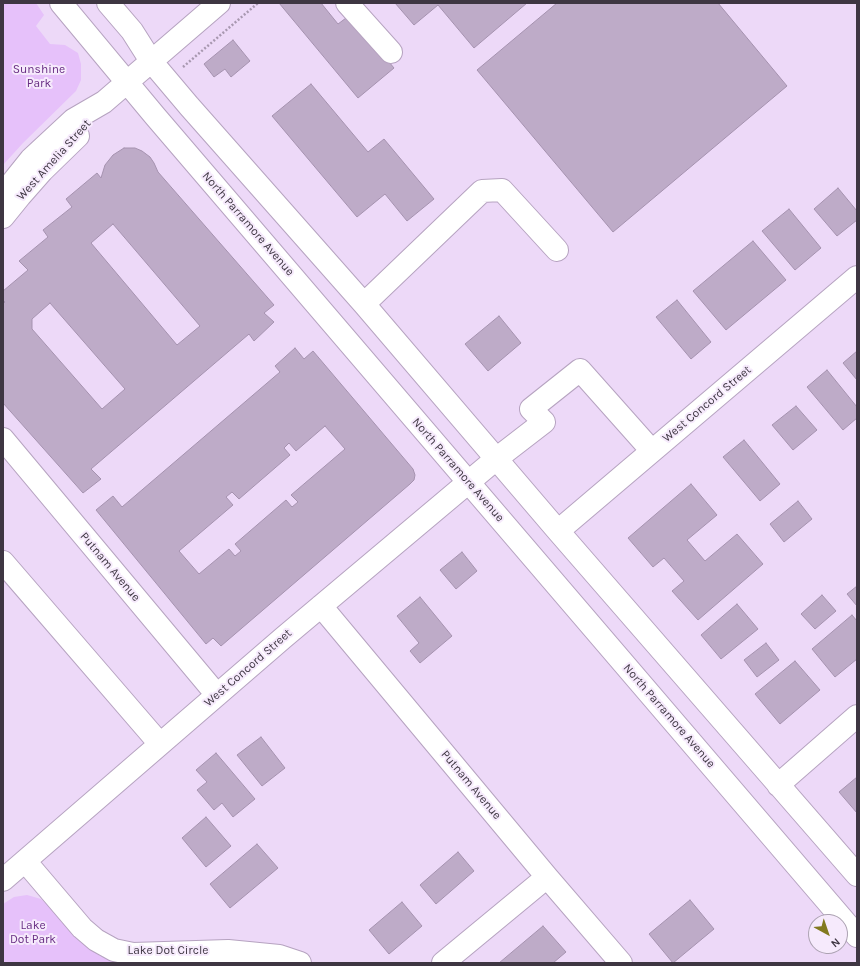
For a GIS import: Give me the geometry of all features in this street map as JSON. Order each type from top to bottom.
[{"type":"street","name":"North Parramore Avenue","points":[[61,3],[468,482],[857,936]]},
{"type":"street","points":[[108,3],[132,31],[151,61],[364,304],[558,531],[857,875]]},
{"type":"street","name":"West Amelia Street","points":[[3,194],[31,160],[73,120],[104,102],[219,3]]},
{"type":"street","points":[[347,3],[392,52]]},
{"type":"street","name":"West Amelia Street","points":[[3,217],[42,171],[82,131],[104,102]]},
{"type":"street","points":[[364,304],[482,191],[502,190],[557,250]]},
{"type":"street","name":"West Concord Street","points":[[558,531],[857,277]]},
{"type":"street","name":"West Concord Street","points":[[3,880],[321,606],[468,482],[544,422],[531,409],[580,370],[652,451]]},
{"type":"street","name":"Putnam Avenue","points":[[3,439],[217,695]]},
{"type":"street","points":[[3,562],[160,744]]},
{"type":"street","name":"Putnam Avenue","points":[[321,606],[547,877],[621,963]]},
{"type":"street","points":[[778,785],[857,716]]},
{"type":"street","name":"Lake Dot Circle","points":[[25,861],[82,928],[96,940],[114,950],[133,954],[228,951],[279,956],[300,963]]},
{"type":"street","points":[[443,963],[547,877]]},
{"type":"green space","name":"Sunshine Park","points":[[3,3],[36,3],[44,15],[36,26],[50,44],[65,45],[78,53],[81,64],[81,80],[76,91],[23,143],[3,165]]},
{"type":"green space","name":"Lake Dot Park","points":[[27,895],[41,899],[54,910],[82,942],[100,956],[118,961],[150,963],[3,963],[3,904],[14,897]]},
{"type":"building","points":[[279,3],[321,3],[338,24],[350,15],[394,68],[358,98]]},
{"type":"building","points":[[395,3],[527,3],[474,48],[438,5],[414,25]]},
{"type":"building","points":[[557,3],[718,3],[787,86],[613,232],[477,70]]},
{"type":"building","points":[[233,40],[250,61],[231,77],[225,69],[214,77],[204,64]]},
{"type":"building","points":[[311,84],[368,152],[384,139],[434,199],[407,221],[385,194],[357,217],[272,116]]},
{"type":"building","points":[[124,148],[135,148],[150,157],[158,172],[274,305],[264,313],[274,322],[254,341],[249,334],[91,469],[101,479],[83,493],[3,403],[3,304],[5,302],[3,300],[3,291],[28,270],[19,261],[48,237],[43,230],[72,207],[66,199],[97,173],[101,178],[105,165],[113,155]],"holes":[[[113,224],[200,326],[177,345],[91,243]],[[50,303],[125,389],[102,409],[32,329],[32,319]]]},
{"type":"building","points":[[838,188],[857,211],[857,220],[837,236],[814,209]]},
{"type":"building","points":[[789,209],[821,248],[795,270],[762,231]]},
{"type":"building","points":[[753,241],[786,280],[726,330],[693,291]]},
{"type":"building","points":[[677,300],[711,342],[691,359],[656,317]]},
{"type":"building","points":[[499,316],[521,343],[488,371],[465,344]]},
{"type":"building","points":[[295,348],[304,359],[313,351],[413,469],[415,475],[414,480],[221,646],[213,638],[206,644],[96,510],[113,496],[122,507],[280,372],[275,366]],"holes":[[[325,426],[345,449],[291,495],[298,502],[292,507],[286,500],[235,544],[241,551],[235,556],[229,549],[199,574],[179,551],[233,505],[226,497],[232,492],[239,499],[290,455],[284,448],[289,443],[296,451]]]},
{"type":"building","points":[[857,351],[857,380],[843,363]]},
{"type":"building","points":[[827,370],[857,407],[857,418],[843,430],[807,387]]},
{"type":"building","points":[[796,406],[817,430],[793,450],[772,425]]},
{"type":"building","points":[[744,440],[780,484],[760,501],[723,457]]},
{"type":"building","points":[[691,484],[717,515],[687,540],[705,561],[737,534],[763,564],[698,620],[672,591],[684,581],[664,558],[653,567],[628,538]]},
{"type":"building","points":[[798,501],[812,519],[784,542],[770,524]]},
{"type":"building","points":[[462,552],[477,571],[456,589],[440,570]]},
{"type":"building","points":[[857,586],[857,606],[847,594]]},
{"type":"building","points":[[822,595],[836,611],[815,629],[801,614]]},
{"type":"building","points":[[420,597],[452,636],[420,663],[410,651],[419,643],[397,616]]},
{"type":"building","points":[[737,604],[758,629],[721,659],[701,635]]},
{"type":"building","points":[[852,615],[857,621],[857,659],[835,677],[812,649]]},
{"type":"building","points":[[766,643],[779,660],[757,677],[744,660]]},
{"type":"building","points":[[795,661],[820,690],[780,724],[755,694]]},
{"type":"building","points":[[261,737],[285,768],[262,786],[237,755]]},
{"type":"building","points":[[216,753],[255,799],[233,817],[222,803],[214,810],[197,790],[207,782],[196,770]]},
{"type":"building","points":[[857,777],[857,813],[839,792]]},
{"type":"building","points":[[206,817],[231,846],[206,867],[182,838]]},
{"type":"building","points":[[257,844],[278,868],[230,908],[210,884]]},
{"type":"building","points":[[458,852],[474,871],[436,904],[420,885]]},
{"type":"building","points":[[690,900],[714,929],[673,963],[649,934]]},
{"type":"building","points":[[402,902],[422,926],[389,954],[369,930]]},
{"type":"building","points":[[543,926],[566,952],[553,963],[499,963]]}]
